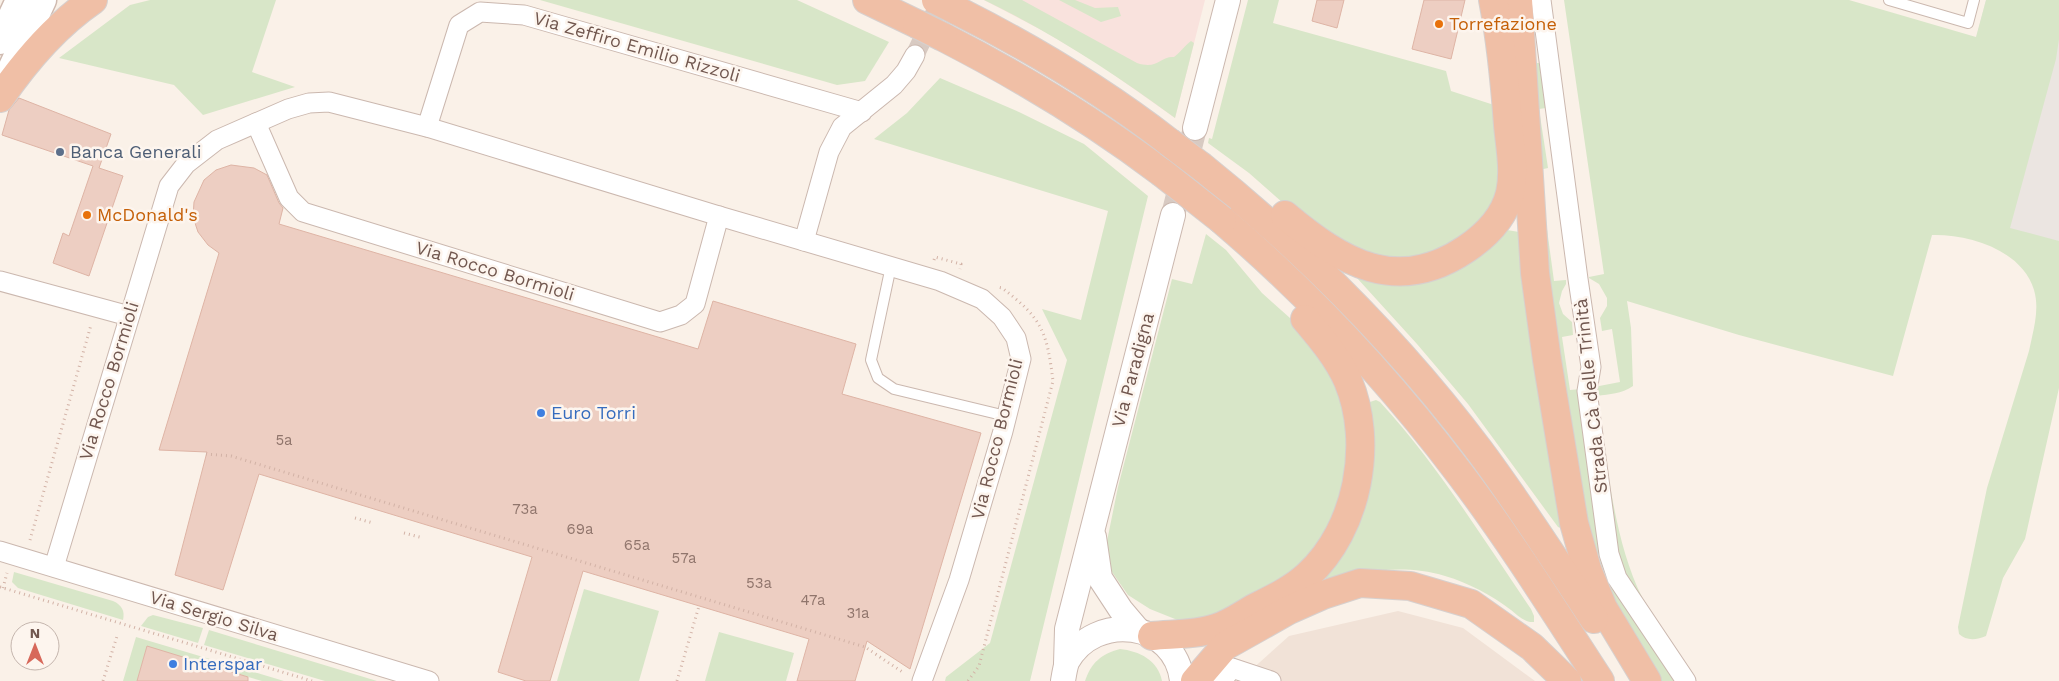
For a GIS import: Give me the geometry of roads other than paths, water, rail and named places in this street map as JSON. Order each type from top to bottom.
[{"type":"highway","points":[[0,98],[45,41],[70,17],[93,0]]},
{"type":"highway","points":[[867,0],[943,37],[1044,93],[1106,133],[1161,172],[1222,220],[1317,308],[1405,404],[1486,510],[1600,681]]},
{"type":"highway","points":[[943,3],[1050,62],[1122,108],[1189,143],[1317,241],[1356,263],[1386,271],[1410,272],[1432,266],[1453,257],[1479,239],[1493,226],[1503,211],[1511,183],[1512,165],[1506,95],[1494,0]]},
{"type":"highway","points":[[1518,0],[1529,206],[1535,273],[1573,518],[1584,561],[1600,601],[1620,639],[1647,681]]},
{"type":"highway","points":[[1189,143],[1260,216],[1322,273],[1368,319],[1422,379],[1491,467],[1635,681]]},
{"type":"highway","points":[[1145,633],[1200,631],[1218,628],[1296,585],[1319,564],[1334,543],[1350,508],[1358,471],[1360,440],[1358,418],[1352,392],[1344,372],[1325,343],[1262,271],[1222,220]]},
{"type":"highway","points":[[1195,681],[1225,646],[1289,610],[1323,595],[1360,583],[1410,586],[1471,604],[1532,647],[1567,681]]},
{"type":"main road","points":[[0,40],[19,0]]},
{"type":"main road","points":[[0,91],[43,0]]},
{"type":"street","points":[[1189,143],[1228,0]]},
{"type":"street","name":"Strada Cà delle Trinità","points":[[1541,0],[1578,279],[1592,367],[1587,391],[1609,554],[1617,578],[1686,681]]},
{"type":"street","name":"Via Zeffiro Emilio Rizzoli","points":[[427,127],[459,25],[480,12],[524,15],[862,112]]},
{"type":"street","points":[[804,241],[829,152],[842,127],[894,85],[906,71],[915,55]]},
{"type":"street","name":"Via Rocco Bormioli","points":[[54,567],[169,186],[186,164],[217,140],[288,109],[309,103],[329,102],[427,127],[956,286],[982,299],[1002,317],[1016,338],[1021,360],[958,580],[923,680]]},
{"type":"street","name":"Via Rocco Bormioli","points":[[256,123],[289,198],[303,212],[660,322],[682,315],[695,304],[719,216]]},
{"type":"street","name":"Via Paradigna","points":[[1065,672],[1067,629],[1173,215]]},
{"type":"street","points":[[0,281],[129,316]]},
{"type":"street","name":"Via Paradigna","points":[[1093,526],[1100,578],[1122,610],[1145,633],[1170,650],[1181,671],[1182,681]]},
{"type":"street","name":"Via Sergio Silva","points":[[6,553],[424,680]]},
{"type":"street","name":"Via Paradigna","points":[[1065,672],[1078,646],[1096,634],[1117,628],[1145,633]]},
{"type":"street","points":[[1222,681],[1232,668],[1271,681]]},
{"type":"lane","points":[[1889,0],[1968,23],[1974,0]]},
{"type":"lane","points":[[891,266],[871,360],[878,378],[894,389],[1006,416]]},
{"type":"tunnel","points":[[915,55],[941,0]]},
{"type":"tunnel","points":[[1173,215],[1195,128]]},
{"type":"place","name":"Torrefazione","points":[[1439,24]]},
{"type":"place","name":"Banca Generali","points":[[60,152]]},
{"type":"place","name":"McDonald's","points":[[87,215]]},
{"type":"place","name":"Euro Torri","points":[[541,413]]},
{"type":"place","name":"Interspar","points":[[173,664]]}]
